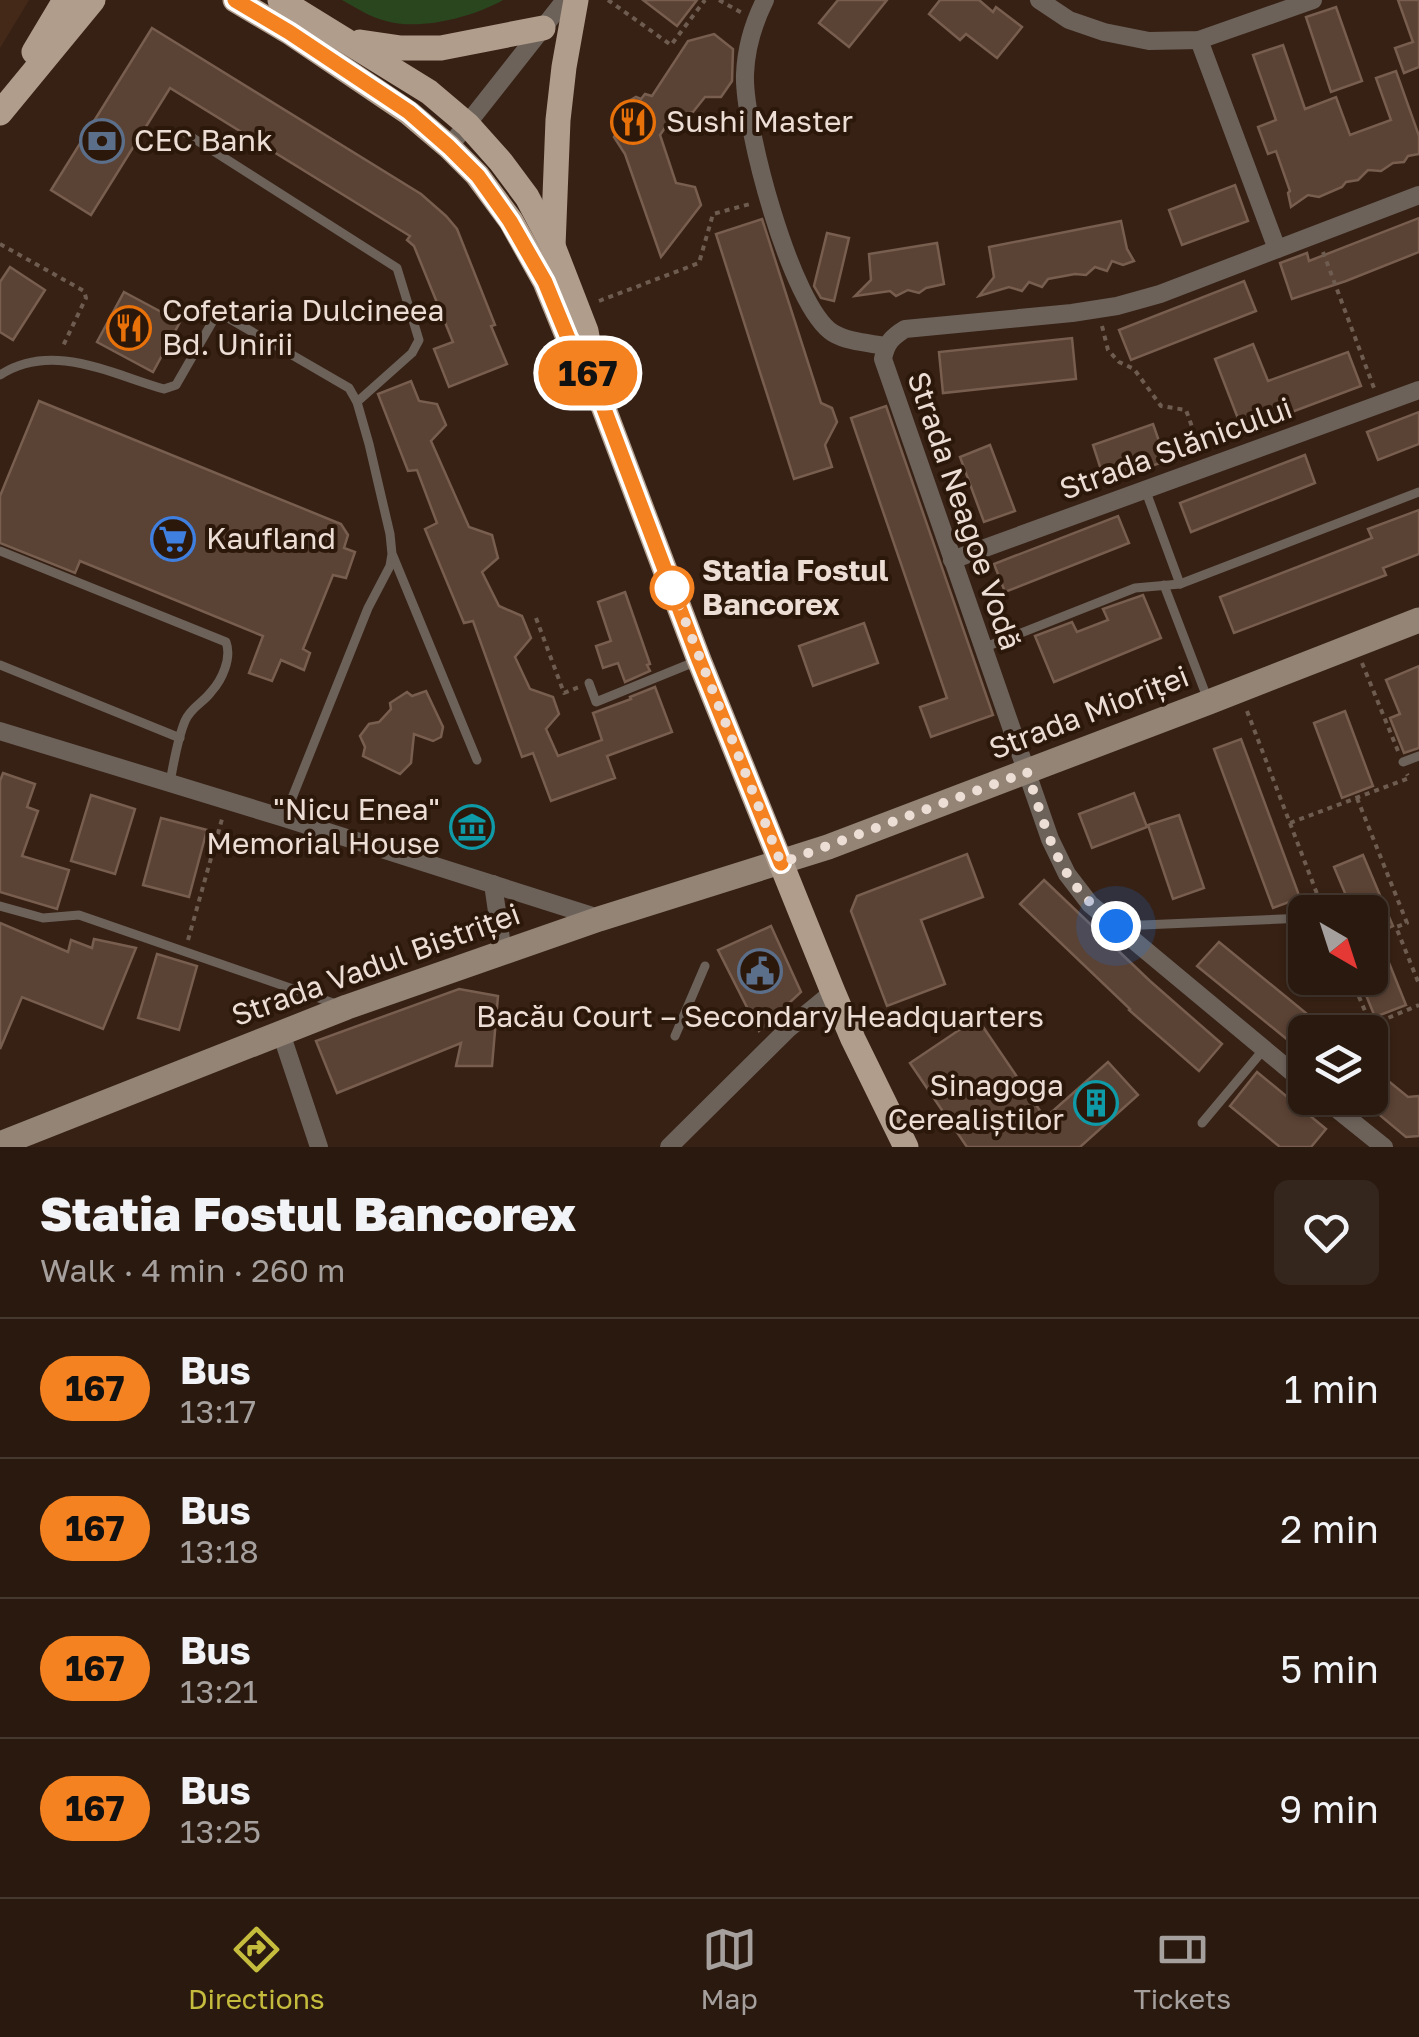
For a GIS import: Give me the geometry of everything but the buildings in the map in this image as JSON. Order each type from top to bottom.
[{"type":"main road","points":[[0,113],[65,0]]},
{"type":"main road","points":[[0,113],[93,0]]},
{"type":"main road","points":[[235,0],[409,112],[478,176],[510,221],[545,282],[568,338],[595,385],[699,660],[833,992],[906,1147]]},
{"type":"main road","points":[[280,0],[430,92],[468,124],[501,162],[527,197],[554,246],[586,331],[595,385]]},
{"type":"main road","points":[[554,246],[558,120],[576,0]]},
{"type":"main road","points":[[348,40],[401,48],[440,48],[542,28]]},
{"type":"main road","name":"Strada Mioriței","points":[[781,863],[1419,620]]},
{"type":"main road","name":"Strada Vadul Bistriței","points":[[0,1144],[346,1008],[599,918],[781,863]]},
{"type":"street","points":[[449,147],[564,0]]},
{"type":"street","points":[[765,0],[755,20],[745,74],[750,131],[798,283],[809,307],[831,332],[886,346]]},
{"type":"street","points":[[1039,0],[1069,20],[1149,42],[1199,40],[1313,0]]},
{"type":"street","points":[[1199,40],[1277,249]]},
{"type":"street","name":"Strada Neagoe Vodă","points":[[1288,1069],[1090,904],[1067,874],[1050,840],[883,359],[892,337],[905,328],[1117,306],[1160,294],[1419,194]]},
{"type":"street","name":"Strada Slănicului","points":[[952,560],[1419,390]]},
{"type":"street","points":[[0,732],[599,918]]},
{"type":"street","points":[[492,884],[502,953]]},
{"type":"street","points":[[668,1147],[788,1029],[833,992]]},
{"type":"street","points":[[281,1033],[319,1147]]},
{"type":"street","points":[[1344,1115],[1384,1147]]},
{"type":"lane","points":[[182,131],[398,268],[419,340],[412,354],[358,402]]},
{"type":"lane","points":[[0,374],[14,365],[57,359],[88,364],[164,390],[176,385],[218,312],[349,388],[358,402],[390,534],[390,566],[368,608],[284,818]]},
{"type":"lane","points":[[1146,490],[1180,584]]},
{"type":"lane","points":[[983,648],[1135,588],[1180,584],[1419,492]]},
{"type":"lane","points":[[0,551],[226,642],[226,664],[214,690],[190,712],[170,783]]},
{"type":"lane","points":[[392,554],[478,760]]},
{"type":"lane","points":[[1164,585],[1209,702]]},
{"type":"lane","points":[[589,683],[596,702],[699,660]]},
{"type":"lane","points":[[0,665],[180,738]]},
{"type":"lane","points":[[1403,762],[1419,756]]},
{"type":"lane","points":[[0,906],[43,918],[78,914],[346,1008]]},
{"type":"lane","points":[[1116,926],[1288,919]]},
{"type":"lane","points":[[676,1036],[705,966]]},
{"type":"lane","points":[[1202,1122],[1264,1049]]},
{"type":"path","points":[[608,0],[672,45],[705,0]]},
{"type":"path","points":[[719,0],[755,20]]},
{"type":"path","points":[[578,309],[699,263],[713,214],[769,198]]},
{"type":"path","points":[[1316,234],[1380,404]]},
{"type":"path","points":[[0,244],[84,291],[84,304],[57,359]]},
{"type":"path","points":[[1099,309],[1108,350],[1119,362],[1134,369],[1160,406],[1186,410],[1207,467]]},
{"type":"path","points":[[536,618],[564,692],[589,683]]},
{"type":"path","points":[[1290,823],[1409,778],[1355,644]]},
{"type":"path","points":[[1239,690],[1318,895]]},
{"type":"path","points":[[1357,798],[1407,923],[1396,927],[1419,984]]},
{"type":"path","points":[[185,952],[227,800]]},
{"type":"path","points":[[1358,995],[1371,1025],[1419,1005]]},
{"type":"shaded area","points":[[0,0],[29,0],[0,48]]},
{"type":"green space","points":[[342,0],[503,0],[462,17],[399,24]]},
{"type":"bus line","name":"167","points":[[235,0],[409,112],[478,176],[510,221],[545,282],[568,338],[595,385],[781,863]]},
{"type":"place","name":"Sushi Master","points":[[633,122]]},
{"type":"place","name":"CEC Bank","points":[[102,141]]},
{"type":"place","name":"Cofetaria Dulcineea Bd. Unirii","points":[[129,328]]},
{"type":"place","name":"Kaufland","points":[[173,539]]},
{"type":"place","name":"Statia Fostul Bancorex","points":[[672,588]]},
{"type":"place","name":"\"Nicu Enea\" Memorial House","points":[[472,827]]},
{"type":"place","name":"Bacău Court – Secondary Headquarters","points":[[760,971]]},
{"type":"place","name":"Sinagoga Cerealiștilor","points":[[1096,1103]]},
{"type":"route","points":[[672,588],[669,580],[781,863],[1027,772],[1050,840],[1067,874],[1090,904],[1116,926]]}]
